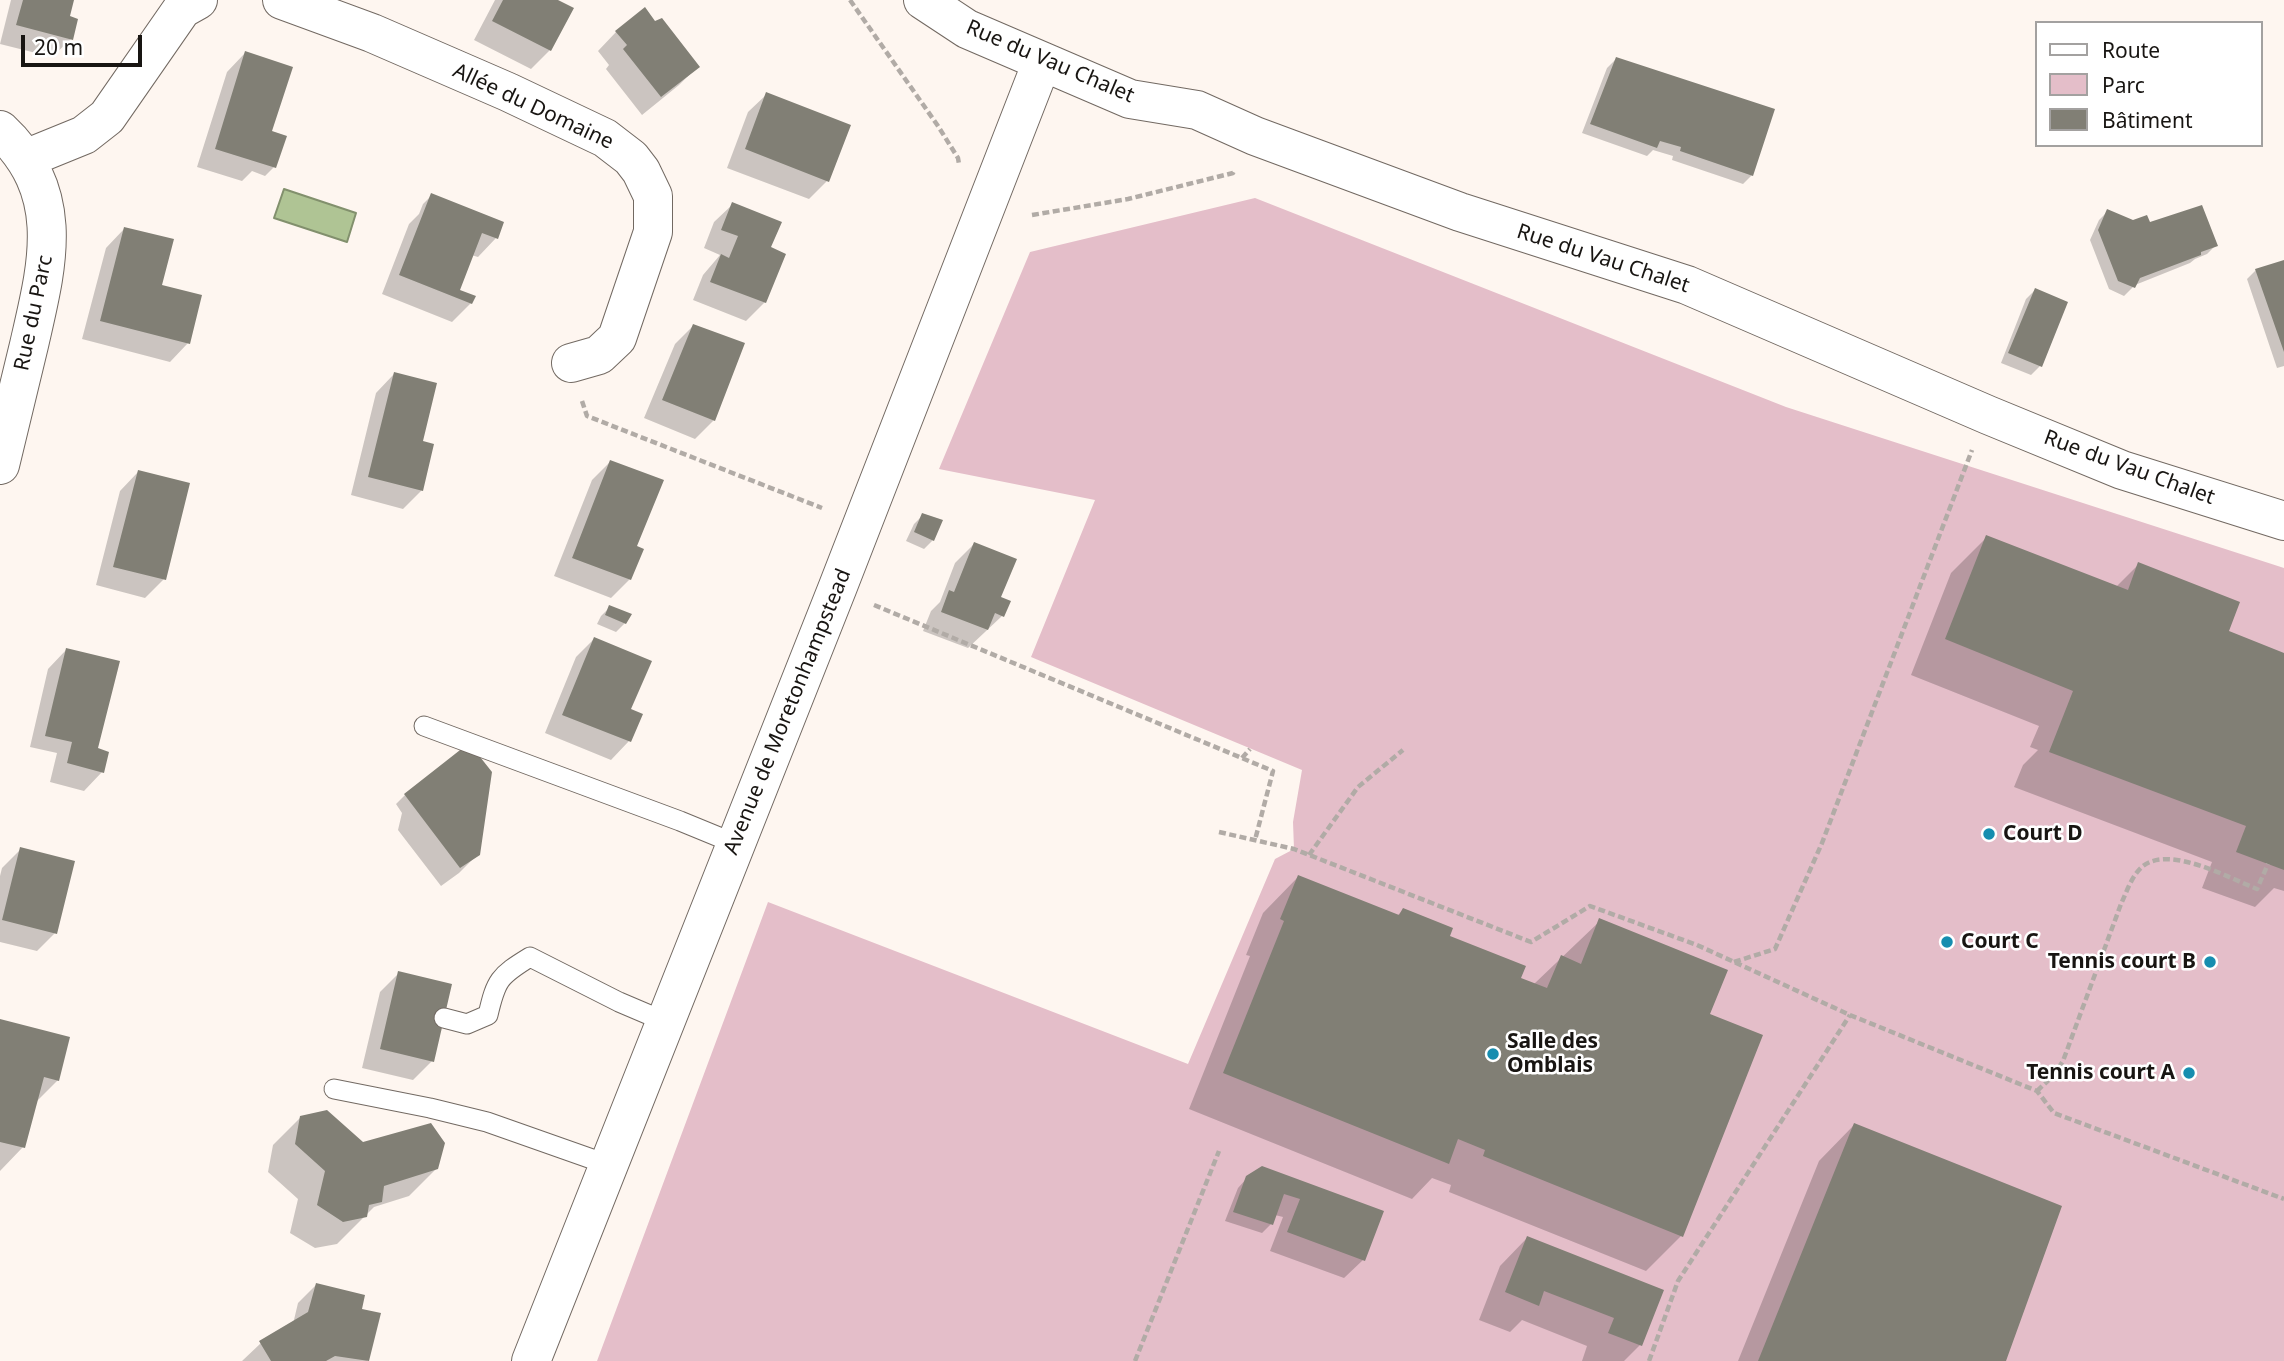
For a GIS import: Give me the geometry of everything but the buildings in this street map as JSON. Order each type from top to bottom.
[{"type":"street","points":[[25,159],[84,135],[107,117],[181,9],[198,0]]},
{"type":"street","name":"Allée du Domaine","points":[[282,0],[372,33],[508,92],[605,138],[631,158],[641,171],[653,196],[653,232],[617,338],[599,355],[571,363]]},
{"type":"street","name":"Rue du Vau Chalet","points":[[923,0],[967,29],[1130,99],[1197,110],[1255,136],[1460,212],[1687,285],[1987,415],[2122,470],[2284,520]]},
{"type":"street","name":"Avenue de Moretonhampstead","points":[[531,1361],[837,589],[1042,62]]},
{"type":"street","name":"Rue du Parc","points":[[0,130],[25,159],[38,185],[46,211],[48,255],[0,465]]},
{"type":"lane","points":[[424,726],[736,844]]},
{"type":"lane","points":[[444,1018],[467,1024],[488,1015],[494,988],[506,971],[530,957],[619,1002],[666,1022]]},
{"type":"lane","points":[[334,1089],[487,1122],[608,1166]]},
{"type":"path","points":[[850,0],[939,126],[958,158],[959,169]]},
{"type":"path","points":[[1032,215],[1128,199],[1233,173],[1255,136]]},
{"type":"path","points":[[571,363],[587,416],[822,508]]},
{"type":"path","points":[[1734,962],[1775,949],[1822,843],[1987,415]]},
{"type":"path","points":[[837,589],[1273,771],[1255,840]]},
{"type":"path","points":[[1242,758],[1250,749]]},
{"type":"path","points":[[1309,855],[1358,787],[1403,750]]},
{"type":"path","points":[[1219,832],[1309,855],[1531,942],[1590,906],[1696,945],[1850,1015],[2037,1091],[2054,1113],[2284,1199]]},
{"type":"path","points":[[2037,1091],[2053,1076],[2063,1061],[2121,904],[2132,880],[2144,865],[2169,859],[2185,861],[2257,889],[2268,864]]},
{"type":"path","points":[[1650,1361],[1678,1281],[1850,1015]]},
{"type":"path","points":[[1135,1361],[1219,1150]]},
{"type":"green space","points":[[1255,198],[1786,407],[2284,568],[2284,1361],[597,1361],[768,902],[1188,1064],[1275,859],[1294,849],[1293,822],[1302,770],[1031,657],[1095,500],[939,469],[1030,252]]},
{"type":"shaded area","points":[[284,189],[356,213],[347,242],[274,218]]},
{"type":"place","name":"Court D","points":[[1989,834]]},
{"type":"place","name":"Court C","points":[[1947,942]]},
{"type":"place","name":"Tennis court B","points":[[2210,962]]},
{"type":"place","name":"Salle des Omblais","points":[[1493,1054]]},
{"type":"place","name":"Tennis court A","points":[[2189,1073]]}]
